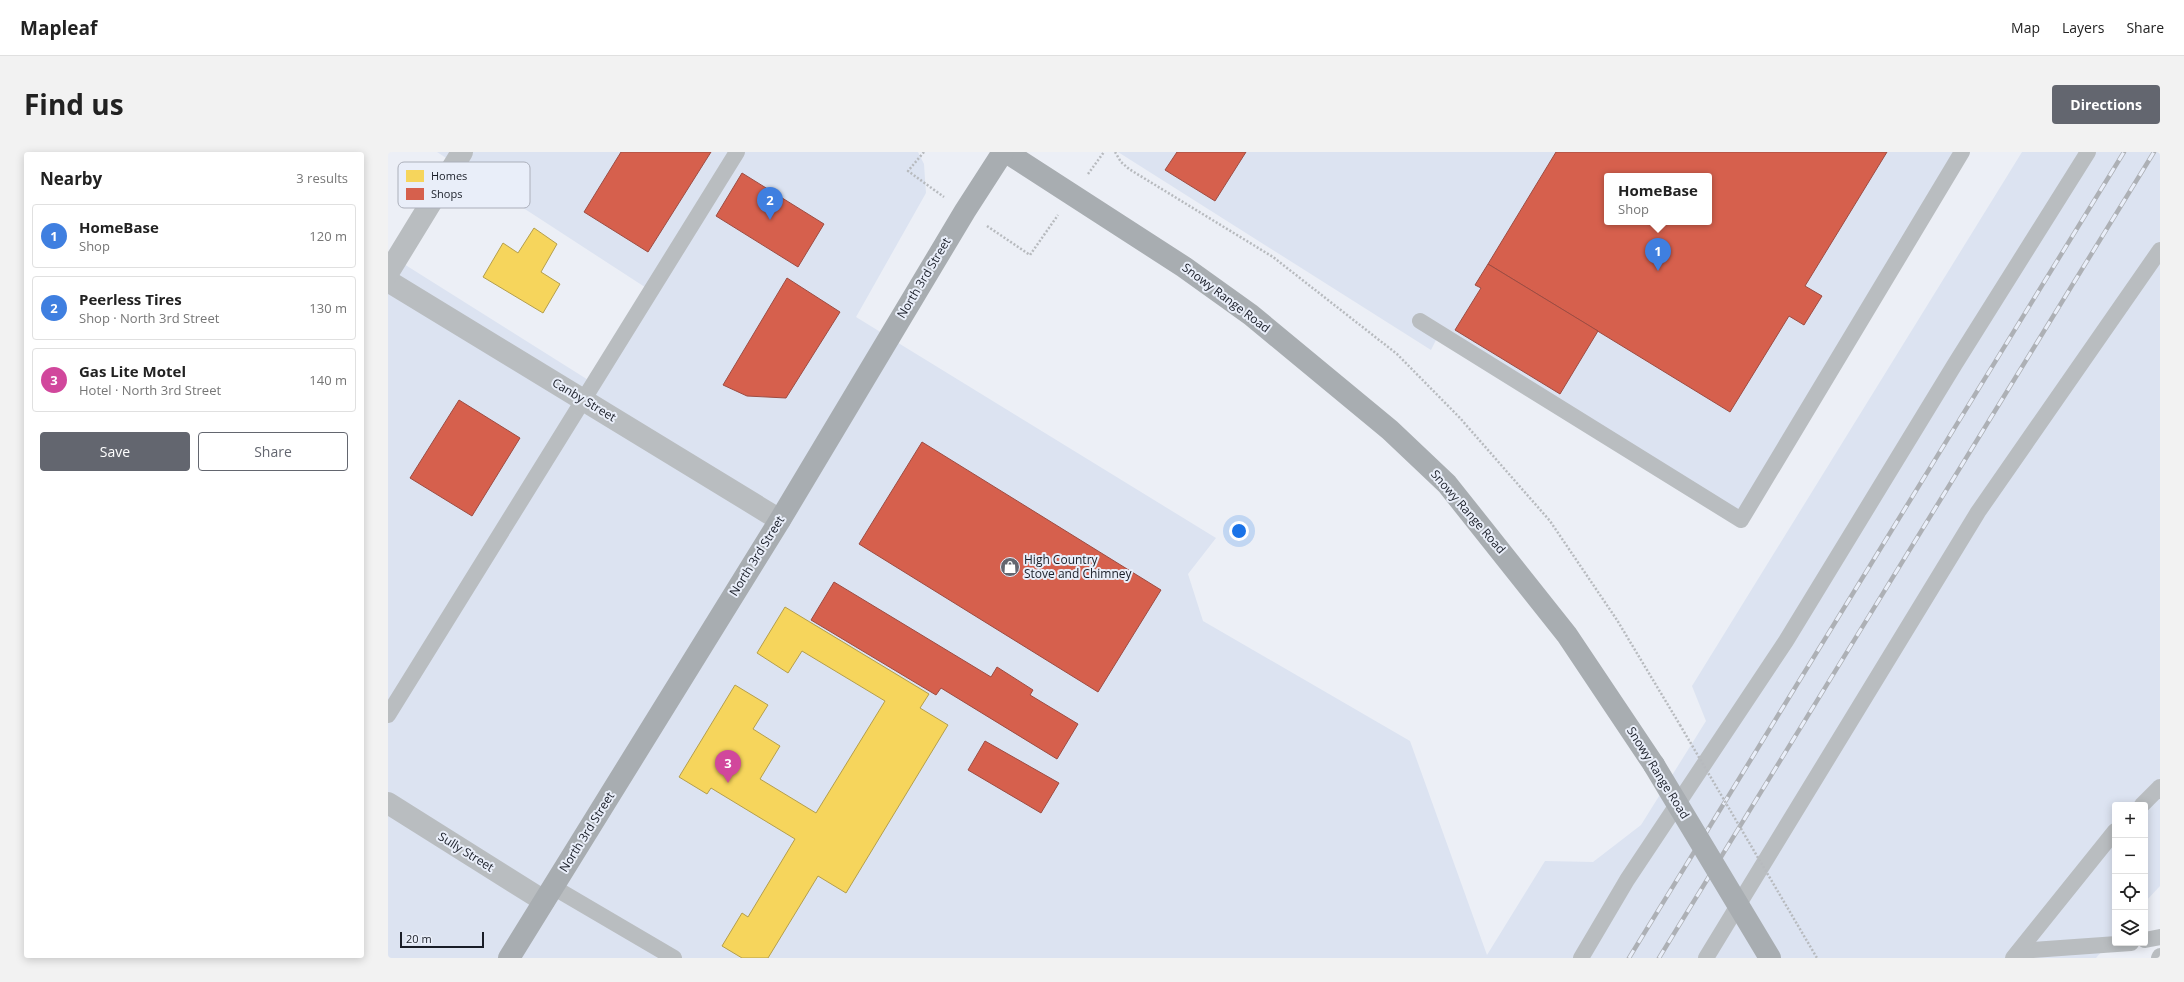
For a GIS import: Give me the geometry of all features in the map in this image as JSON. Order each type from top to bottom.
[{"type":"main road","name":"North 3rd Street","points":[[509,958],[780,520],[965,211],[1004,152]]},
{"type":"main road","name":"Snowy Range Road","points":[[1004,152],[1184,267],[1250,315],[1390,430],[1447,484],[1568,635],[1654,765],[1770,958]]},
{"type":"street","points":[[456,162],[462,152]]},
{"type":"street","points":[[388,273],[428,208]]},
{"type":"street","name":"Canby Street","points":[[388,281],[780,520]]},
{"type":"street","name":"Sully Street","points":[[388,803],[549,894]]},
{"type":"lane","points":[[388,715],[738,152]]},
{"type":"lane","points":[[1420,321],[1742,520],[1962,152]]},
{"type":"lane","points":[[1581,958],[1627,880],[1786,641],[1955,364],[2088,152]]},
{"type":"lane","points":[[1706,958],[1978,512],[2160,250]]},
{"type":"lane","points":[[2145,802],[2160,787]]},
{"type":"lane","points":[[2016,954],[2112,835]]},
{"type":"lane","points":[[549,894],[674,958]]},
{"type":"lane","points":[[2148,939],[2160,937]]},
{"type":"lane","points":[[2016,954],[2112,945]]},
{"type":"path","points":[[924,152],[908,172],[1030,255],[1104,152]]},
{"type":"path","points":[[1115,152],[1121,162],[1129,169],[1273,257],[1397,354],[1444,402],[1550,521],[1617,620],[1817,958]]},
{"type":"shaded area","points":[[437,152],[918,152],[924,164],[926,193],[856,317],[1216,538],[1188,574],[1203,621],[1410,741],[1487,955],[1545,861],[1593,862],[1641,825],[1706,721],[1692,686],[2022,152],[2160,152],[2160,886],[2148,899],[2148,802],[2112,802],[2112,939],[2096,958],[388,958],[388,254],[593,383],[651,291],[523,208],[530,208],[530,162],[452,162]]},
{"type":"shaded area","points":[[1118,152],[1962,152],[1741,520],[1439,334],[1431,350]]},
{"type":"building: Homes","points":[[534,228],[557,244],[541,272],[560,284],[543,313],[483,277],[503,243],[518,253]]},
{"type":"building: Homes","points":[[785,607],[929,694],[920,708],[948,725],[846,893],[818,876],[768,958],[742,958],[722,946],[742,913],[748,917],[795,839],[711,788],[707,794],[679,777],[735,685],[768,705],[753,729],[780,746],[760,779],[816,813],[885,701],[802,651],[788,673],[757,653]]},
{"type":"building: Shops","points":[[621,152],[711,152],[648,252],[584,212]]},
{"type":"building: Shops","points":[[1177,152],[1246,152],[1215,201],[1165,170]]},
{"type":"building: Shops","points":[[1556,152],[1887,152],[1805,286],[1822,296],[1804,325],[1789,316],[1730,412],[1488,264]]},
{"type":"building: Shops","points":[[742,173],[824,224],[798,267],[716,216]]},
{"type":"building: Shops","points":[[1488,264],[1598,331],[1560,394],[1455,330],[1481,288],[1475,285]]},
{"type":"building: Shops","points":[[787,278],[840,312],[786,398],[747,396],[723,385]]},
{"type":"building: Shops","points":[[459,400],[520,438],[472,516],[410,478]]},
{"type":"building: Shops","name":"High Country Stove and Chimney","points":[[922,442],[1161,590],[1098,692],[859,544]]},
{"type":"building: Shops","points":[[834,582],[991,677],[997,667],[1033,690],[1030,695],[1078,724],[1057,759],[941,688],[936,695],[811,620]]},
{"type":"building: Shops","points":[[985,741],[1059,783],[1041,813],[968,770]]},
{"type":"railway","points":[[1629,958],[2124,152]]},
{"type":"railway","points":[[1659,958],[2154,152]]},
{"type":"place","name":"Peerless Tires","points":[[770,220]]},
{"type":"place","name":"HomeBase","points":[[1658,271]]},
{"type":"place","name":"High Country Stove and Chimney","points":[[1010,567]]},
{"type":"place","name":"Gas Lite Motel","points":[[728,783]]}]
